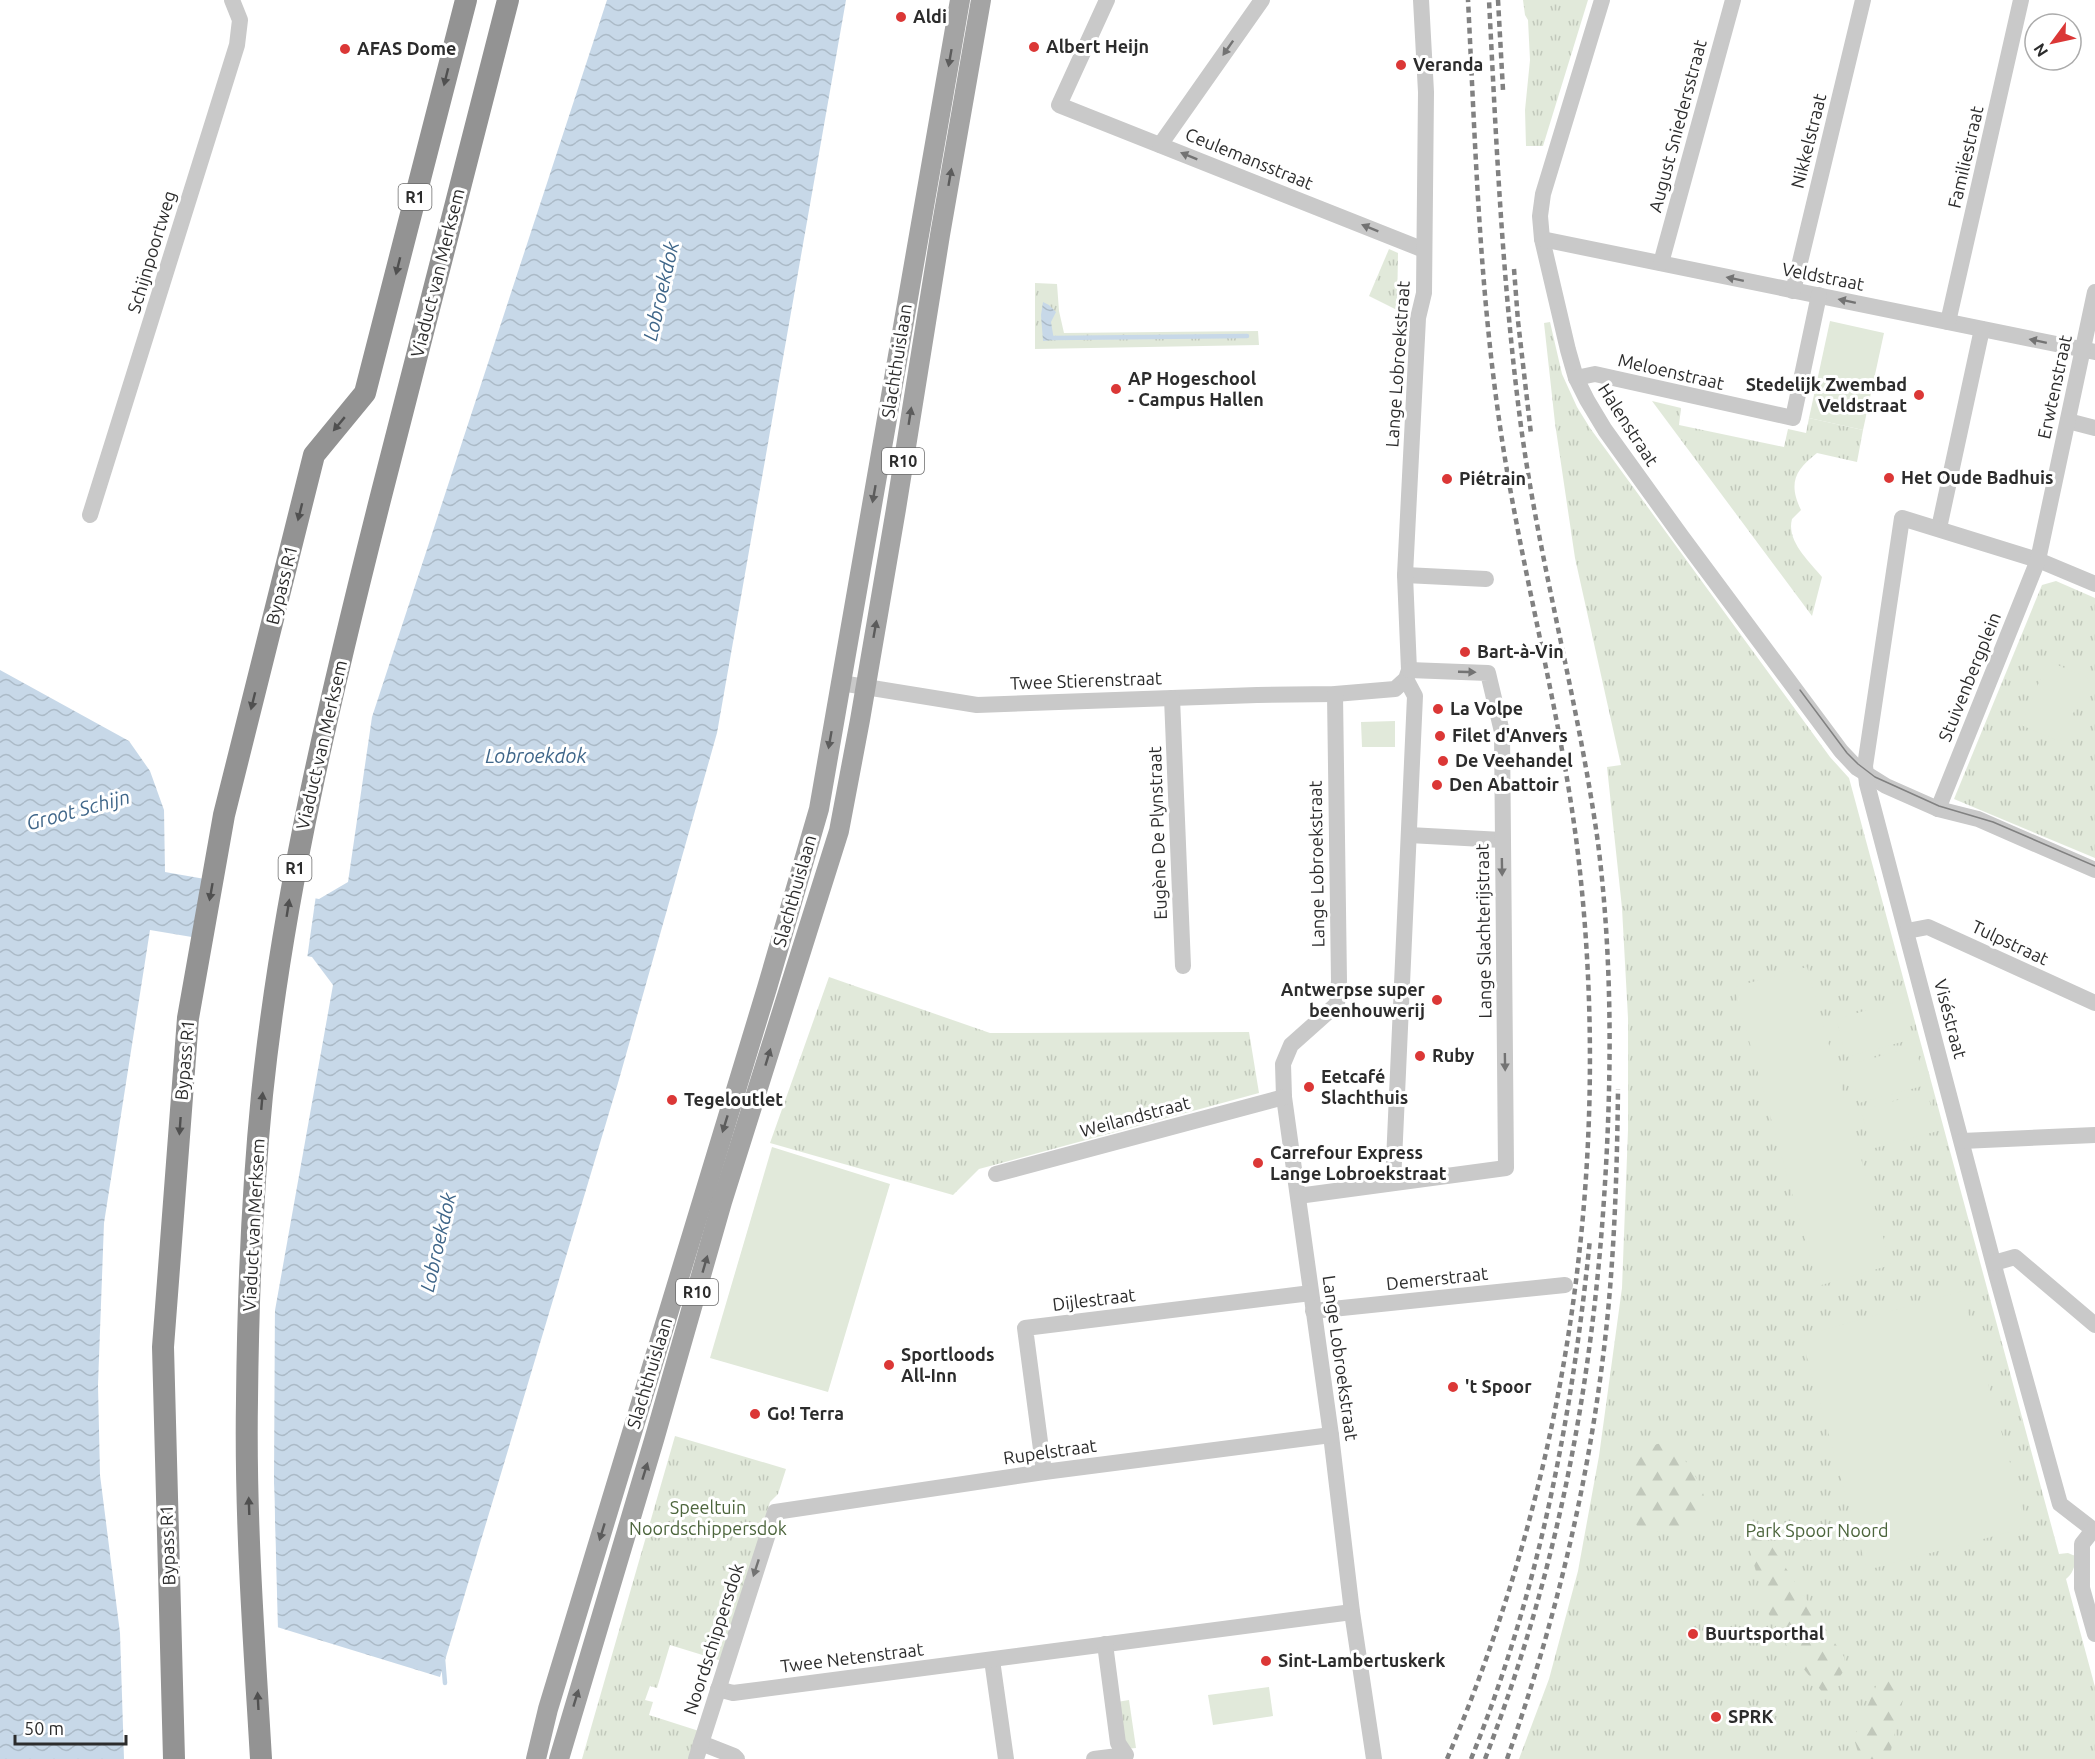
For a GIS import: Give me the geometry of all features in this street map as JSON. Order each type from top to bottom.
[{"type":"highway","name":"Bypass R1","points":[[174,1759],[163,1347],[188,1018],[224,815],[314,455],[365,393],[466,0]]},
{"type":"highway","name":"Viaduct van Merksem","points":[[261,1759],[250,1542],[246,1403],[253,1206],[267,1051],[292,887],[325,726],[508,0]]},
{"type":"main road","name":"Slachthuislaan","points":[[536,1759],[548,1710],[819,809],[960,0]]},
{"type":"main road","name":"Slachthuislaan","points":[[559,1759],[722,1202],[838,831],[866,687],[936,256],[981,0]]},
{"type":"street","name":"Schijnpoortweg","points":[[90,515],[237,45],[240,21],[232,0]]},
{"type":"street","name":"Ceulemansstraat","points":[[1107,0],[1059,105],[1424,250]]},
{"type":"street","points":[[1160,145],[1262,0]]},
{"type":"street","name":"Lange Lobroekstraat","points":[[1393,1183],[1415,696],[1407,674],[1405,575],[1418,318],[1424,293],[1426,92],[1421,0]]},
{"type":"street","name":"Halenstraat","points":[[1602,0],[1543,194],[1540,216],[1542,239],[1576,378],[1599,420],[1682,537],[1841,751],[1865,773]]},
{"type":"street","name":"August Sniedersstraat","points":[[1661,263],[1733,0]]},
{"type":"street","name":"Nikkelstraat","points":[[1792,291],[1863,0]]},
{"type":"street","name":"Familiestraat","points":[[1948,322],[2022,0]]},
{"type":"street","name":"Veldstraat","points":[[1542,239],[2089,351]]},
{"type":"street","name":"Erwtenstraat","points":[[2038,560],[2068,421],[2089,351],[2095,292]]},
{"type":"street","name":"Meloenstraat","points":[[1576,378],[1595,374],[1793,418],[1819,295]]},
{"type":"street","points":[[1982,329],[1939,528],[2038,560],[2095,584]]},
{"type":"street","points":[[2068,421],[2095,428]]},
{"type":"street","name":"Viséstraat","points":[[1939,528],[1902,518],[1865,773],[2060,1504],[2094,1530]]},
{"type":"street","name":"Stuivenbergplein","points":[[1938,809],[2038,560]]},
{"type":"street","points":[[1405,575],[1486,579]]},
{"type":"street","name":"Lange Slachterijstraat","points":[[1298,1196],[1506,1168],[1502,732],[1488,673],[1407,674]]},
{"type":"street","points":[[1335,694],[1395,688],[1407,674]]},
{"type":"street","name":"Twee Stierenstraat","points":[[841,683],[977,705],[1335,694]]},
{"type":"street","name":"Lange Lobroekstraat","points":[[1335,694],[1339,981],[1337,1004],[1291,1045],[1283,1064],[1284,1097],[1331,1435],[1352,1612],[1374,1759]]},
{"type":"street","name":"Eugène De Plynstraat","points":[[1172,698],[1183,966]]},
{"type":"street","points":[[1865,773],[1886,786],[1938,809],[1978,819],[2095,870]]},
{"type":"street","points":[[1409,835],[1502,840]]},
{"type":"street","name":"Tulpstraat","points":[[1907,931],[1928,927],[2095,1003]]},
{"type":"street","name":"Weilandstraat","points":[[996,1174],[1284,1097]]},
{"type":"street","points":[[1962,1141],[2095,1135]]},
{"type":"street","points":[[1994,1263],[2015,1257],[2095,1325]]},
{"type":"street","name":"Demerstraat","points":[[1313,1311],[1565,1285]]},
{"type":"street","name":"Dijlestraat","points":[[1044,1472],[1025,1328],[1311,1293]]},
{"type":"street","name":"Rupelstraat","points":[[775,1512],[1044,1472],[1331,1435]]},
{"type":"street","name":"Noordschippersdok","points":[[736,1759],[734,1756],[699,1751],[775,1512]]},
{"type":"street","points":[[2094,1530],[2082,1544],[2082,1588],[2095,1634]]},
{"type":"street","name":"Twee Netenstraat","points":[[718,1689],[733,1693],[1352,1612]]},
{"type":"street","points":[[1094,1759],[1126,1755],[1119,1743],[1105,1644]]},
{"type":"street","points":[[993,1660],[1006,1759]]},
{"type":"green space","points":[[1523,0],[1588,0],[1543,146],[1526,146],[1525,110],[1530,60],[1528,20]]},
{"type":"green space","points":[[1389,249],[1398,253],[1397,310],[1369,296]]},
{"type":"green space","points":[[1035,283],[1057,284],[1059,311],[1064,333],[1258,331],[1259,345],[1035,349]]},
{"type":"green space","points":[[1830,321],[1884,333],[1863,430],[1809,418]]},
{"type":"green space","name":"Park Spoor Noord","points":[[1550,322],[1562,374],[1577,407],[1590,428],[1830,757],[1849,778],[2059,1554],[2068,1553],[2075,1556],[2074,1569],[2066,1579],[2095,1687],[2095,1759],[1519,1759],[1549,1679],[1578,1571],[1599,1456],[1622,1288],[1628,1130],[1628,1018],[1622,908],[1607,767],[1621,765],[1575,558],[1555,423],[1544,323]]},
{"type":"green space","points":[[1652,401],[1681,408],[1679,425],[1784,447],[1788,429],[1806,433],[1809,418],[1863,430],[1857,462],[1817,453],[1803,465],[1796,478],[1795,492],[1801,510],[1792,519],[1792,535],[1805,557],[1822,577],[1812,616]]},
{"type":"green space","points":[[2056,581],[2095,598],[2095,858],[1954,799],[2042,585]]},
{"type":"green space","points":[[2048,661],[2088,678],[2061,742],[2021,725]]},
{"type":"green space","points":[[1395,721],[1395,747],[1362,747],[1361,722]]},
{"type":"green space","points":[[1807,967],[1891,1265],[1818,1286],[1734,987]]},
{"type":"green space","points":[[829,977],[990,1033],[1249,1032],[1259,1093],[979,1169],[953,1195],[770,1143]]},
{"type":"green space","points":[[1903,1000],[1913,1039],[1846,1057],[1836,1019]]},
{"type":"green space","points":[[1915,1046],[1926,1085],[1859,1103],[1849,1065]]},
{"type":"green space","points":[[1927,1092],[1938,1131],[1871,1149],[1861,1110]]},
{"type":"green space","points":[[772,1147],[890,1184],[828,1392],[710,1358]]},
{"type":"green space","points":[[1962,1291],[2028,1527],[1867,1570],[1801,1336]]},
{"type":"green space","name":"Speeltuin Noordschippersdok","points":[[675,1436],[786,1469],[778,1494],[770,1502],[722,1661],[670,1645],[657,1688],[650,1686],[645,1700],[653,1702],[649,1715],[699,1731],[690,1759],[582,1759]]},
{"type":"green space","points":[[1657,1444],[1666,1444],[1673,1448],[1690,1467],[1703,1492],[1706,1504],[1706,1514],[1702,1521],[1661,1531],[1638,1528],[1634,1520],[1635,1464],[1647,1449]]},
{"type":"green space","points":[[1754,1522],[1844,1657],[1845,1669],[1828,1694],[1823,1693],[1791,1653],[1767,1611],[1745,1532],[1747,1525]]},
{"type":"green space","points":[[1883,1674],[1900,1685],[1904,1693],[1889,1759],[1860,1759],[1855,1742],[1856,1733]]},
{"type":"green space","points":[[1269,1687],[1273,1716],[1213,1725],[1208,1695]]},
{"type":"green space","points":[[1129,1700],[1136,1748],[1125,1749],[1117,1702]]},
{"type":"water","name":"Lobroekdok","points":[[607,0],[846,0],[717,733],[618,1083],[440,1677],[277,1627],[274,1316],[333,985],[312,957],[150,930],[104,1223],[98,1385],[100,1475],[120,1633],[124,1759],[0,1759],[0,670],[129,741],[150,771],[164,810],[165,872],[319,899],[348,882],[372,717]]},
{"type":"water","points":[[1043,302],[1056,312],[1051,322],[1054,340],[1043,341],[1041,315]]},
{"type":"pier","points":[[221,878],[316,895],[307,959],[212,944]]},
{"type":"pier","points":[[275,1295],[274,1483],[278,1630],[274,1627],[271,1483],[271,1316]]},
{"type":"waterway","points":[[1053,338],[1247,336]]},
{"type":"waterway","points":[[443,1659],[445,1683]]},
{"type":"tram line","points":[[1800,690],[1847,753],[1875,777],[1939,806],[1993,822],[2095,866]]},
{"type":"railway","points":[[1447,1759],[1489,1651],[1524,1541],[1551,1429],[1571,1315],[1584,1200],[1590,1085],[1588,969],[1578,854],[1561,743],[1506,467],[1486,310],[1478,206],[1468,0]]},
{"type":"railway","points":[[1485,1759],[1533,1618],[1568,1476],[1581,1404],[1599,1257],[1605,1183],[1610,1055],[1606,927],[1598,843],[1580,735],[1536,519],[1513,360],[1500,206],[1489,0]]},
{"type":"railway","points":[[1498,0],[1503,90]]},
{"type":"railway","points":[[1514,269],[1531,434]]},
{"type":"railway","points":[[1507,1759],[1539,1661],[1566,1561],[1596,1409],[1607,1324],[1612,1257],[1618,1089]]},
{"type":"railway","points":[[1471,1759],[1516,1632],[1549,1504],[1573,1372],[1590,1239]]},
{"type":"place","name":"Aldi","points":[[901,17]]},
{"type":"place","name":"Albert Heijn","points":[[1034,47]]},
{"type":"place","name":"AFAS Dome","points":[[345,49]]},
{"type":"place","name":"Veranda","points":[[1401,65]]},
{"type":"place","name":"AP Hogeschool - Campus Hallen","points":[[1116,389]]},
{"type":"place","name":"Stedelijk Zwembad Veldstraat","points":[[1919,395]]},
{"type":"place","name":"Het Oude Badhuis","points":[[1889,478]]},
{"type":"place","name":"Piétrain","points":[[1447,479]]},
{"type":"place","name":"Bart-à-Vin","points":[[1465,652]]},
{"type":"place","name":"La Volpe","points":[[1438,709]]},
{"type":"place","name":"Filet d'Anvers","points":[[1440,736]]},
{"type":"place","name":"De Veehandel","points":[[1443,761]]},
{"type":"place","name":"Den Abattoir","points":[[1437,785]]},
{"type":"place","name":"Antwerpse super beenhouwerij","points":[[1437,1000]]},
{"type":"place","name":"Ruby","points":[[1420,1056]]},
{"type":"place","name":"Eetcafé Slachthuis","points":[[1309,1087]]},
{"type":"place","name":"Tegeloutlet","points":[[672,1100]]},
{"type":"place","name":"Carrefour Express Lange Lobroekstraat","points":[[1258,1163]]},
{"type":"place","name":"Sportloods All-Inn","points":[[889,1365]]},
{"type":"place","name":"'t Spoor","points":[[1453,1387]]},
{"type":"place","name":"Go! Terra","points":[[755,1414]]},
{"type":"place","name":"Buurtsporthal","points":[[1693,1634]]},
{"type":"place","name":"Sint-Lambertuskerk","points":[[1266,1661]]},
{"type":"place","name":"SPRK","points":[[1716,1717]]},
{"type":"water label","name":"Groot Schijn","points":[[78,810]]}]
